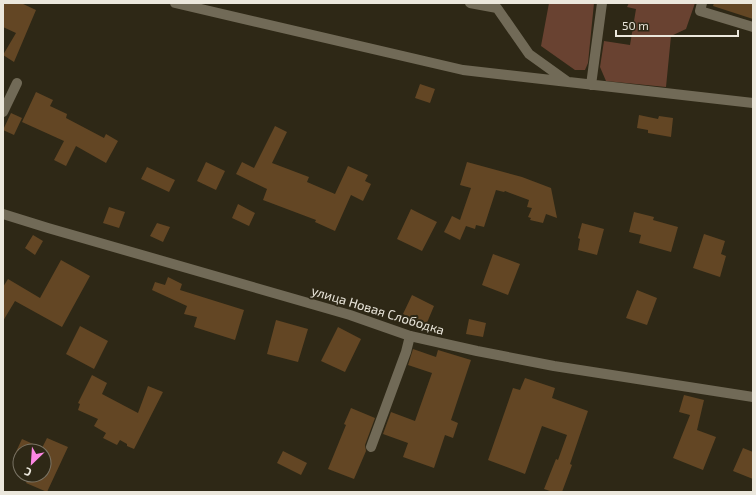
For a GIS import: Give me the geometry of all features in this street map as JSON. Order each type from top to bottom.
[{"type":"street","points":[[175,3],[463,70],[753,103]]},
{"type":"street","points":[[470,3],[498,6],[530,54],[570,83]]},
{"type":"street","points":[[591,85],[602,3]]},
{"type":"street","points":[[702,3],[700,11],[753,27]]},
{"type":"street","points":[[3,112],[17,83]]},
{"type":"street","name":"улица Новая Слободка","points":[[3,214],[350,315],[410,336],[476,351],[554,366],[753,397]]},
{"type":"street","points":[[371,447],[406,352],[410,336]]},
{"type":"shaded area","points":[[549,3],[594,3],[588,63],[585,70],[575,70],[541,46]]},
{"type":"shaded area","points":[[629,3],[695,3],[686,29],[671,36],[666,87],[606,81],[600,67],[604,41],[630,45],[636,9],[627,7]]},
{"type":"building","points":[[3,3],[21,3],[36,10],[14,62],[3,55],[16,33],[3,27]]},
{"type":"building","points":[[714,3],[753,3],[753,19],[713,6]]},
{"type":"building","points":[[420,84],[435,89],[430,103],[415,98]]},
{"type":"building","points":[[36,92],[53,100],[50,106],[67,114],[66,118],[104,138],[106,134],[118,141],[106,163],[76,146],[66,166],[54,160],[64,141],[22,122]]},
{"type":"building","points":[[11,113],[22,118],[14,135],[3,130]]},
{"type":"building","points":[[639,115],[658,119],[659,116],[673,118],[671,137],[648,133],[648,130],[637,128]]},
{"type":"building","points":[[275,126],[287,132],[272,163],[309,177],[307,182],[335,194],[348,166],[368,175],[365,181],[371,184],[363,201],[351,195],[335,231],[315,222],[316,220],[263,200],[267,189],[236,174],[242,162],[254,168]]},
{"type":"building","points":[[206,162],[225,171],[216,190],[197,181]]},
{"type":"building","points":[[467,162],[522,177],[551,188],[557,218],[546,214],[543,223],[530,220],[531,218],[528,217],[532,208],[527,207],[529,200],[505,191],[496,190],[484,227],[476,225],[475,229],[466,226],[460,240],[444,232],[452,216],[460,220],[471,188],[460,185]]},
{"type":"building","points":[[147,167],[175,180],[169,192],[141,179]]},
{"type":"building","points":[[238,204],[255,213],[249,226],[232,218]]},
{"type":"building","points":[[109,207],[125,212],[119,228],[103,223]]},
{"type":"building","points":[[411,209],[437,222],[422,251],[397,239]]},
{"type":"building","points":[[634,212],[654,217],[653,220],[678,227],[671,252],[639,243],[641,235],[629,232]]},
{"type":"building","points":[[157,223],[170,227],[163,242],[150,236]]},
{"type":"building","points":[[582,223],[604,229],[597,255],[578,250],[580,239],[578,238]]},
{"type":"building","points":[[704,234],[725,241],[721,254],[726,256],[720,277],[693,268]]},
{"type":"building","points":[[33,235],[43,241],[35,255],[25,248]]},
{"type":"building","points":[[493,254],[520,264],[508,295],[482,285]]},
{"type":"building","points":[[61,260],[90,276],[62,327],[15,301],[3,321],[3,287],[8,279],[40,298]]},
{"type":"building","points":[[168,277],[182,284],[180,290],[244,310],[235,340],[194,327],[197,317],[184,314],[187,306],[152,290],[155,282],[165,285]]},
{"type":"building","points":[[637,290],[657,298],[647,325],[626,318]]},
{"type":"building","points":[[412,295],[434,306],[426,325],[403,314]]},
{"type":"building","points":[[469,319],[486,323],[483,337],[466,334]]},
{"type":"building","points":[[276,320],[308,329],[298,362],[267,354]]},
{"type":"building","points":[[80,326],[108,341],[94,369],[66,354]]},
{"type":"building","points":[[338,327],[361,339],[345,372],[321,361]]},
{"type":"building","points":[[413,349],[436,357],[438,350],[471,360],[451,420],[458,423],[453,438],[445,435],[434,468],[403,457],[408,443],[383,434],[391,412],[415,421],[432,373],[408,365]]},
{"type":"building","points":[[92,375],[107,383],[102,394],[138,413],[148,386],[163,392],[134,449],[127,446],[127,444],[120,440],[117,445],[103,438],[106,433],[94,426],[98,419],[78,410],[80,404],[78,403]]},
{"type":"building","points":[[525,378],[555,388],[552,398],[588,411],[570,464],[572,465],[562,492],[553,492],[544,489],[556,459],[558,460],[567,435],[542,426],[525,474],[488,460],[513,388],[520,390]]},
{"type":"building","points":[[684,395],[704,400],[697,430],[716,437],[703,470],[673,458],[690,415],[679,412]]},
{"type":"building","points":[[351,408],[375,418],[365,445],[366,451],[354,479],[328,469],[346,425],[344,424]]},
{"type":"building","points":[[47,438],[68,447],[52,481],[52,443],[44,443]]},
{"type":"building","points":[[22,439],[31,443],[20,443]]},
{"type":"building","points":[[743,448],[753,452],[753,479],[733,471]]},
{"type":"building","points":[[283,451],[307,463],[301,475],[277,463]]},
{"type":"building","points":[[26,483],[51,483],[47,492]]}]
